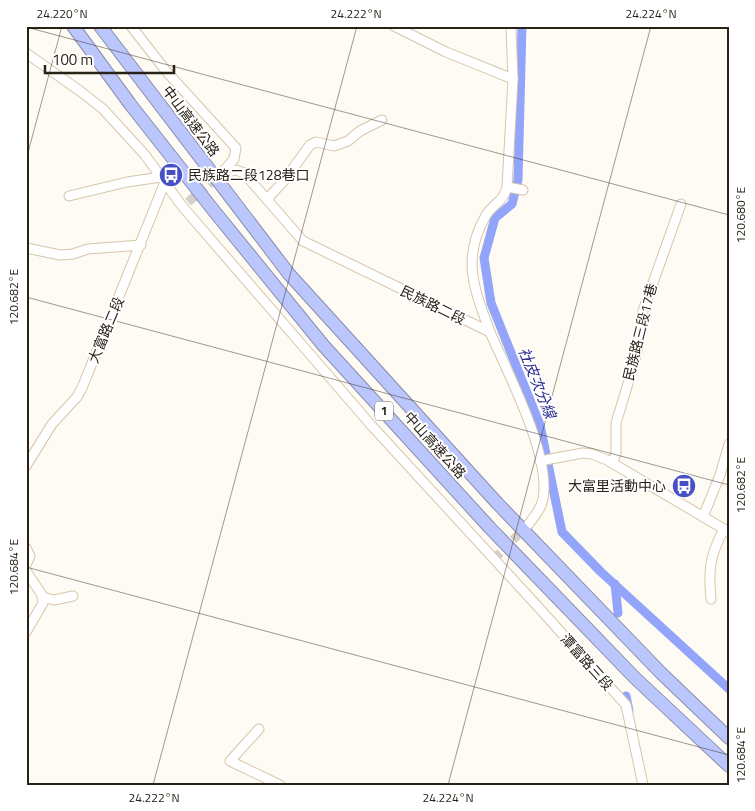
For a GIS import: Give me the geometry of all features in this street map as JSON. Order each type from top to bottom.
[{"type":"highway","name":"中山高速公路","points":[[73,26],[136,112],[323,345],[490,528],[635,678],[729,766]]},
{"type":"highway","name":"中山高速公路","points":[[100,26],[289,274],[498,504],[648,659],[729,738]]},
{"type":"street","name":"民族路二段","points":[[131,26],[166,71],[236,148],[234,159],[244,173],[303,241],[490,332]]},
{"type":"street","points":[[394,26],[446,52],[513,79]]},
{"type":"street","points":[[511,26],[513,79],[509,187],[505,196],[488,212],[480,225],[474,243],[471,265],[474,288],[490,332],[546,460],[543,498],[538,512],[528,525]]},
{"type":"street","points":[[26,53],[103,109],[145,155],[163,180]]},
{"type":"street","points":[[267,199],[283,182],[310,145],[316,142],[334,146],[348,141],[360,131],[382,120]]},
{"type":"street","points":[[234,159],[222,173],[236,170],[244,173]]},
{"type":"street","points":[[69,196],[127,182],[163,180]]},
{"type":"street","name":"潭富路三段","points":[[163,180],[371,425],[626,705],[643,785]]},
{"type":"street","name":"大富路二段","points":[[26,466],[52,424],[77,397],[82,388],[141,245],[163,180]]},
{"type":"street","points":[[509,187],[523,190]]},
{"type":"street","name":"民族路三段17巷","points":[[612,463],[616,454],[616,423],[636,358],[643,311],[681,204]]},
{"type":"street","points":[[26,248],[60,255],[88,250],[141,245]]},
{"type":"street","points":[[703,517],[720,475],[729,444]]},
{"type":"street","points":[[546,460],[584,453],[592,454],[612,463],[726,531],[717,543],[710,567],[711,599]]},
{"type":"street","points":[[26,548],[30,556],[26,566]]},
{"type":"street","points":[[26,571],[42,597],[43,603],[26,632]]},
{"type":"street","points":[[42,597],[54,600],[73,596]]},
{"type":"street","points":[[259,729],[230,761],[280,785]]},
{"type":"waterway","name":"社皮次分線","points":[[522,26],[518,180],[512,204],[495,218],[484,258],[491,303],[540,425],[562,532],[601,572],[729,689]]},
{"type":"waterway","points":[[615,584],[618,613]]},
{"type":"waterway","points":[[626,696],[629,711]]},
{"type":"tunnel","points":[[188,202],[220,175]]},
{"type":"tunnel","points":[[494,559],[526,527]]},
{"type":"place","name":"民族路二段128巷口","points":[[171,175]]},
{"type":"place","name":"大富里活動中心","points":[[684,486]]}]
